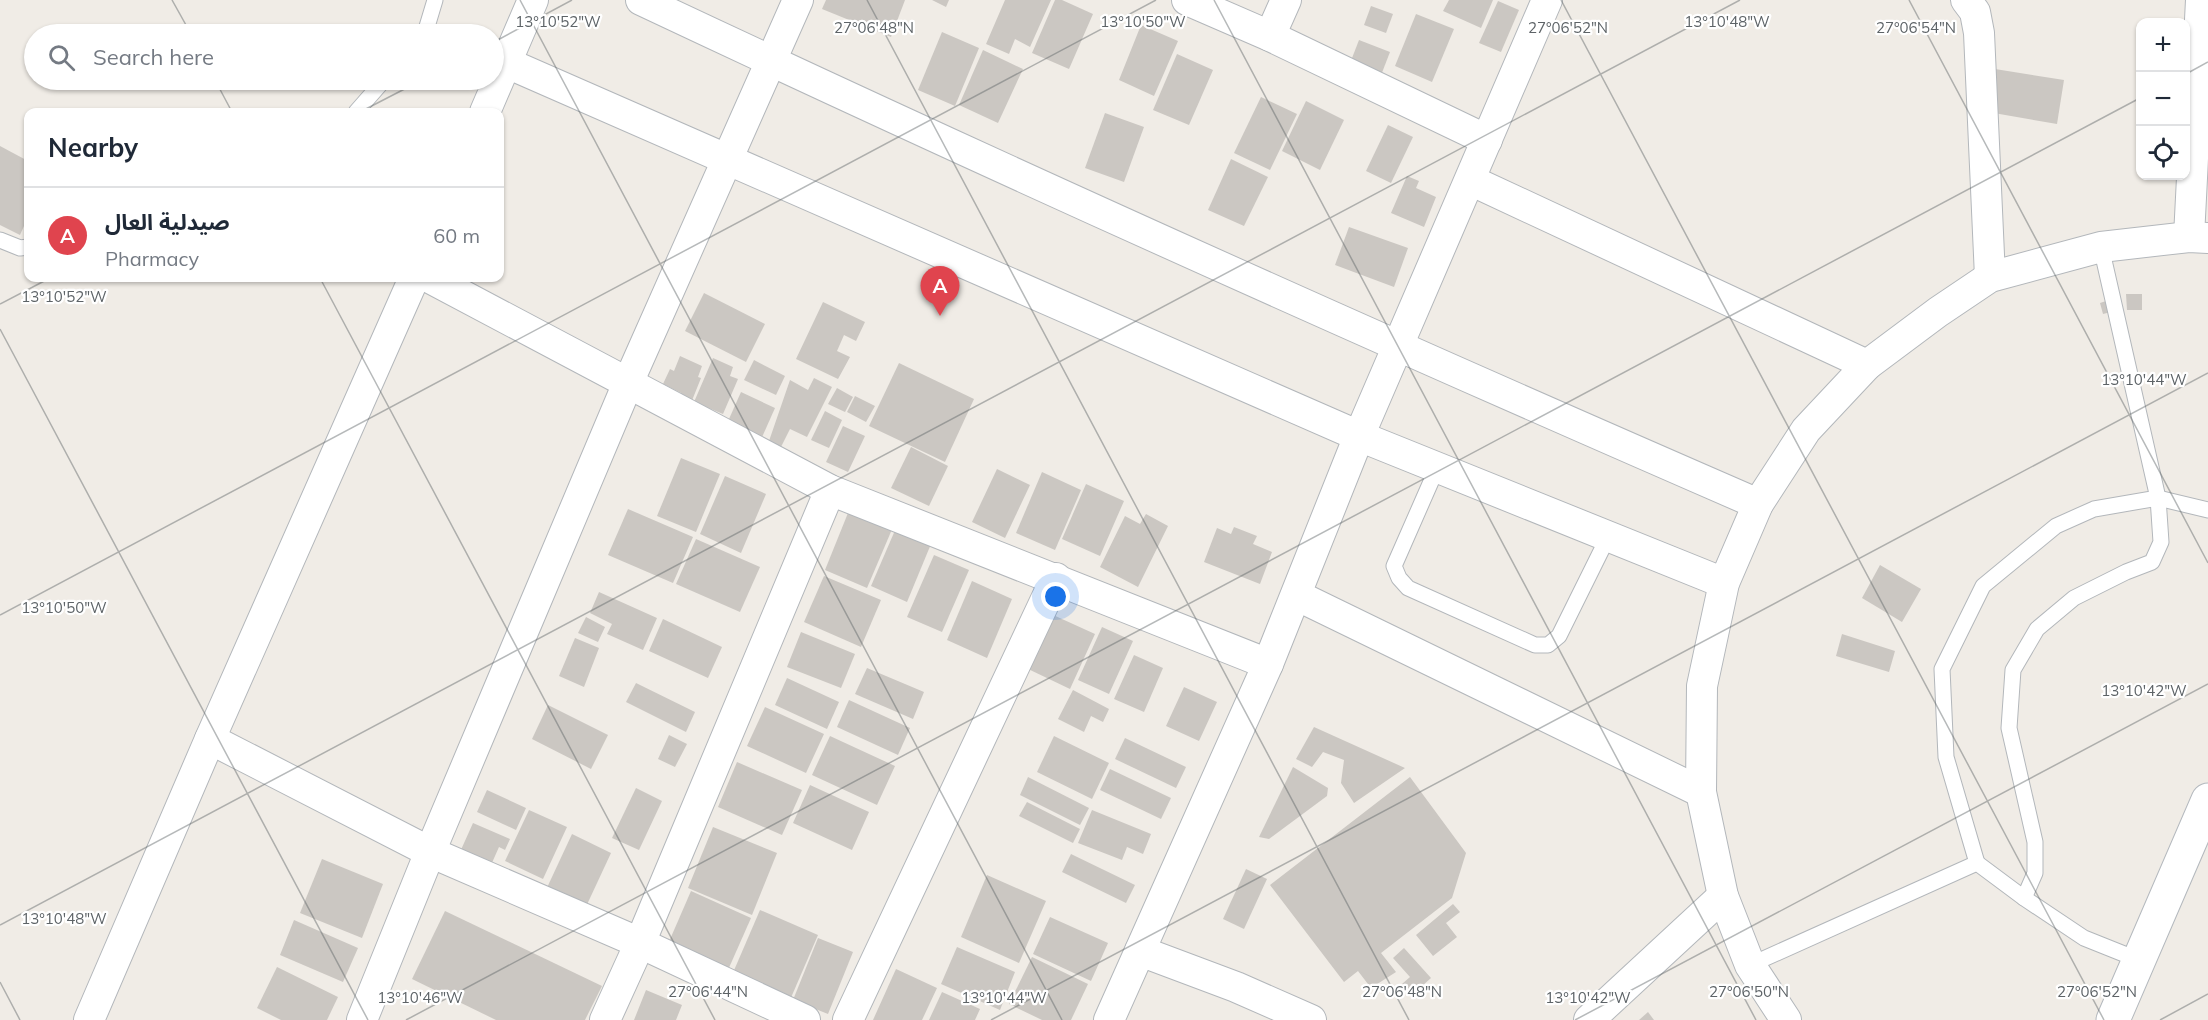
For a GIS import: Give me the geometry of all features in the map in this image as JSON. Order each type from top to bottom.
[{"type":"main road","points":[[2113,1020],[2208,800]]},
{"type":"street","points":[[504,70],[533,0]]},
{"type":"street","points":[[641,0],[771,62],[1398,347],[1758,504]]},
{"type":"street","points":[[362,1020],[430,852],[628,383],[798,0]]},
{"type":"street","points":[[1187,0],[1270,36],[1487,140]]},
{"type":"street","points":[[1270,36],[1286,0]]},
{"type":"street","points":[[1109,1020],[1268,664],[1359,436],[1547,0]]},
{"type":"street","points":[[1966,0],[1975,12],[1980,33],[1990,277]]},
{"type":"street","points":[[1786,1020],[1750,965],[1722,896],[1701,792],[1702,686],[1724,583],[1758,504],[1806,430],[1867,365],[1938,312],[1990,277],[2101,247],[2198,237],[2201,0]]},
{"type":"street","points":[[507,63],[1359,436],[1724,583]]},
{"type":"street","points":[[487,108],[495,90]]},
{"type":"street","points":[[1470,180],[1867,365]]},
{"type":"street","points":[[89,1020],[210,739],[412,282]]},
{"type":"street","points":[[438,282],[830,490],[1268,664]]},
{"type":"street","points":[[605,1020],[640,943],[830,490]]},
{"type":"street","points":[[848,1020],[1056,578]]},
{"type":"street","points":[[1296,595],[1701,792]]},
{"type":"street","points":[[210,739],[430,852],[640,943],[804,1020]]},
{"type":"street","points":[[1589,1020],[1722,896]]},
{"type":"street","points":[[1140,951],[1236,987],[1311,1020]]},
{"type":"lane","points":[[428,24],[435,0]]},
{"type":"lane","points":[[360,108],[375,90]]},
{"type":"lane","points":[[0,240],[24,248]]},
{"type":"lane","points":[[2024,898],[2036,873],[2035,842],[2009,728],[2013,670],[2037,629],[2074,598],[2126,572],[2152,562],[2161,542],[2157,498],[2101,247]]},
{"type":"lane","points":[[1437,468],[1394,566],[1399,578],[1408,588],[1536,645],[1548,645],[1558,636],[1608,537]]},
{"type":"lane","points":[[2139,960],[2084,938],[1977,863],[1946,757],[1942,669],[1983,586],[2056,526],[2094,509],[2157,498],[2208,510]]},
{"type":"lane","points":[[1750,965],[1977,863]]},
{"type":"building","points":[[826,0],[905,0],[891,37],[822,9]]},
{"type":"building","points":[[932,0],[949,0],[946,7]]},
{"type":"building","points":[[1005,0],[1051,0],[1030,47],[1015,39],[1009,54],[986,44]]},
{"type":"building","points":[[1055,0],[1062,0],[1093,14],[1069,69],[1032,53]]},
{"type":"building","points":[[1449,0],[1493,0],[1481,28],[1443,11]]},
{"type":"building","points":[[1498,1],[1519,10],[1501,52],[1479,43]]},
{"type":"building","points":[[1371,6],[1393,14],[1386,33],[1364,25]]},
{"type":"building","points":[[1416,14],[1454,29],[1432,82],[1395,66]]},
{"type":"building","points":[[1141,25],[1178,41],[1154,96],[1119,80]]},
{"type":"building","points":[[942,32],[979,48],[955,106],[918,90]]},
{"type":"building","points":[[1359,40],[1390,52],[1378,83],[1347,71]]},
{"type":"building","points":[[983,50],[1023,69],[998,123],[959,105]]},
{"type":"building","points":[[1177,54],[1213,70],[1189,125],[1153,110]]},
{"type":"building","points":[[1995,69],[2064,80],[2057,124],[1988,112]]},
{"type":"building","points":[[1261,97],[1297,114],[1270,170],[1234,153]]},
{"type":"building","points":[[1306,101],[1344,120],[1320,170],[1282,151]]},
{"type":"building","points":[[1105,113],[1144,127],[1124,182],[1085,168]]},
{"type":"building","points":[[1388,125],[1413,137],[1391,183],[1366,171]]},
{"type":"building","points":[[0,146],[24,159],[24,226],[20,235],[0,225]]},
{"type":"building","points":[[1231,159],[1268,177],[1244,226],[1208,210]]},
{"type":"building","points":[[1407,176],[1419,181],[1416,188],[1436,197],[1424,227],[1391,213]]},
{"type":"building","points":[[1349,227],[1408,248],[1394,287],[1335,265]]},
{"type":"building","points":[[704,293],[765,324],[746,362],[685,331]]},
{"type":"building","points":[[2126,294],[2142,294],[2142,310],[2127,310]]},
{"type":"building","points":[[2112,299],[2115,311],[2103,314],[2100,303]]},
{"type":"building","points":[[823,302],[865,322],[856,341],[844,335],[837,351],[850,357],[838,379],[796,359]]},
{"type":"building","points":[[680,356],[702,366],[698,377],[701,378],[691,403],[679,398],[681,393],[663,384],[670,369],[674,371]]},
{"type":"building","points":[[713,358],[733,367],[730,376],[738,379],[723,414],[694,402]]},
{"type":"building","points":[[754,360],[785,376],[776,395],[744,380]]},
{"type":"building","points":[[899,363],[974,399],[945,462],[869,426]]},
{"type":"building","points":[[814,378],[832,387],[807,437],[790,429],[780,449],[769,441],[790,380],[808,390]]},
{"type":"building","points":[[837,388],[853,397],[845,412],[828,404]]},
{"type":"building","points":[[741,392],[775,408],[759,444],[725,428]]},
{"type":"building","points":[[855,396],[875,406],[866,422],[847,412]]},
{"type":"building","points":[[825,411],[842,420],[829,448],[811,440]]},
{"type":"building","points":[[843,426],[865,436],[848,472],[826,462]]},
{"type":"building","points":[[911,447],[948,466],[929,506],[891,488]]},
{"type":"building","points":[[681,458],[720,474],[696,532],[657,516]]},
{"type":"building","points":[[997,469],[1030,485],[1005,538],[972,522]]},
{"type":"building","points":[[1042,472],[1081,490],[1055,550],[1016,533]]},
{"type":"building","points":[[725,476],[766,494],[741,553],[700,534]]},
{"type":"building","points":[[1086,484],[1124,501],[1100,556],[1062,539]]},
{"type":"building","points":[[850,508],[893,527],[867,588],[825,570]]},
{"type":"building","points":[[628,509],[693,537],[673,583],[608,555]]},
{"type":"building","points":[[1146,514],[1168,526],[1138,587],[1100,567],[1125,516],[1140,524]]},
{"type":"building","points":[[1234,527],[1257,536],[1253,544],[1272,552],[1260,584],[1204,562],[1217,528],[1231,534]]},
{"type":"building","points":[[896,528],[931,544],[907,602],[871,586]]},
{"type":"building","points":[[696,539],[760,567],[740,612],[676,584]]},
{"type":"building","points":[[934,555],[969,570],[942,632],[907,617]]},
{"type":"building","points":[[1880,565],[1921,589],[1902,622],[1862,598]]},
{"type":"building","points":[[824,576],[881,600],[861,647],[804,622]]},
{"type":"building","points":[[972,581],[1012,599],[987,658],[947,640]]},
{"type":"building","points":[[599,592],[657,618],[643,650],[607,634],[612,624],[590,613]]},
{"type":"building","points":[[1051,614],[1095,634],[1070,689],[1026,668]]},
{"type":"building","points":[[586,617],[605,627],[598,642],[578,633]]},
{"type":"building","points":[[663,619],[722,647],[708,678],[649,651]]},
{"type":"building","points":[[1102,627],[1133,641],[1109,694],[1078,680]]},
{"type":"building","points":[[801,632],[855,654],[841,688],[787,667]]},
{"type":"building","points":[[1842,634],[1895,651],[1889,672],[1836,656]]},
{"type":"building","points":[[575,638],[599,648],[584,687],[559,676]]},
{"type":"building","points":[[1134,655],[1163,668],[1144,712],[1114,699]]},
{"type":"building","points":[[867,668],[924,692],[913,719],[855,694]]},
{"type":"building","points":[[787,678],[839,702],[827,729],[775,705]]},
{"type":"building","points":[[636,683],[695,712],[686,732],[626,702]]},
{"type":"building","points":[[1184,687],[1217,702],[1199,741],[1166,726]]},
{"type":"building","points":[[1073,690],[1109,709],[1103,722],[1091,716],[1084,732],[1058,719]]},
{"type":"building","points":[[849,700],[910,728],[898,755],[837,727]]},
{"type":"building","points":[[548,705],[608,735],[591,769],[532,739]]},
{"type":"building","points":[[765,707],[824,734],[806,773],[747,746]]},
{"type":"building","points":[[1314,727],[1405,768],[1354,803],[1341,783],[1344,760],[1323,752],[1312,767],[1296,759]]},
{"type":"building","points":[[669,735],[687,744],[675,767],[658,759]]},
{"type":"building","points":[[830,736],[895,766],[877,805],[812,775]]},
{"type":"building","points":[[1054,736],[1109,763],[1092,799],[1037,772]]},
{"type":"building","points":[[1125,738],[1186,767],[1176,788],[1115,759]]},
{"type":"building","points":[[737,762],[802,790],[782,835],[718,807]]},
{"type":"building","points":[[1293,767],[1328,788],[1327,796],[1269,839],[1259,837]]},
{"type":"building","points":[[1110,769],[1171,798],[1161,819],[1100,790]]},
{"type":"building","points":[[1028,777],[1089,808],[1080,825],[1020,795]]},
{"type":"building","points":[[1410,777],[1466,853],[1452,898],[1381,953],[1396,972],[1371,988],[1358,971],[1344,982],[1270,885]]},
{"type":"building","points":[[810,785],[869,812],[852,850],[793,823]]},
{"type":"building","points":[[636,788],[662,801],[639,850],[612,838]]},
{"type":"building","points":[[487,790],[526,808],[516,830],[477,812]]},
{"type":"building","points":[[1027,802],[1080,829],[1073,843],[1019,816]]},
{"type":"building","points":[[529,810],[567,827],[543,879],[505,861]]},
{"type":"building","points":[[1092,810],[1151,834],[1143,854],[1127,847],[1122,860],[1078,843]]},
{"type":"building","points":[[473,823],[510,839],[505,850],[499,847],[491,865],[460,852]]},
{"type":"building","points":[[713,827],[777,853],[752,915],[688,888]]},
{"type":"building","points":[[572,834],[611,853],[584,911],[545,892]]},
{"type":"building","points":[[1071,854],[1135,885],[1126,903],[1062,872]]},
{"type":"building","points":[[322,859],[383,884],[362,938],[300,913]]},
{"type":"building","points":[[1246,869],[1267,879],[1244,929],[1223,919]]},
{"type":"building","points":[[987,875],[1046,901],[1019,963],[961,937]]},
{"type":"building","points":[[691,891],[751,918],[728,970],[668,944]]},
{"type":"building","points":[[1453,904],[1460,912],[1446,923],[1457,937],[1433,956],[1416,935]]},
{"type":"building","points":[[760,910],[818,935],[790,1000],[732,975]]},
{"type":"building","points":[[445,911],[602,986],[585,1020],[496,1020],[412,979]]},
{"type":"building","points":[[1050,917],[1108,943],[1091,981],[1033,954]]},
{"type":"building","points":[[294,920],[358,948],[343,982],[280,955]]},
{"type":"building","points":[[818,938],[853,952],[828,1014],[793,1000]]},
{"type":"building","points":[[957,947],[1015,972],[1000,1010],[941,984]]},
{"type":"building","points":[[1404,948],[1431,978],[1412,995],[1402,984],[1410,977],[1393,958]]},
{"type":"building","points":[[1032,957],[1088,984],[1071,1020],[1042,1020],[1009,1004]]},
{"type":"building","points":[[277,967],[338,997],[327,1020],[281,1020],[257,1008]]},
{"type":"building","points":[[896,969],[937,988],[922,1020],[873,1020]]},
{"type":"building","points":[[646,990],[682,1005],[676,1020],[634,1020]]},
{"type":"building","points":[[942,992],[980,1009],[975,1020],[929,1020]]},
{"type":"building","points":[[1648,1012],[1654,1020],[1639,1020]]},
{"type":"place","name":"صيدلية العال","points":[[940,316]]}]
